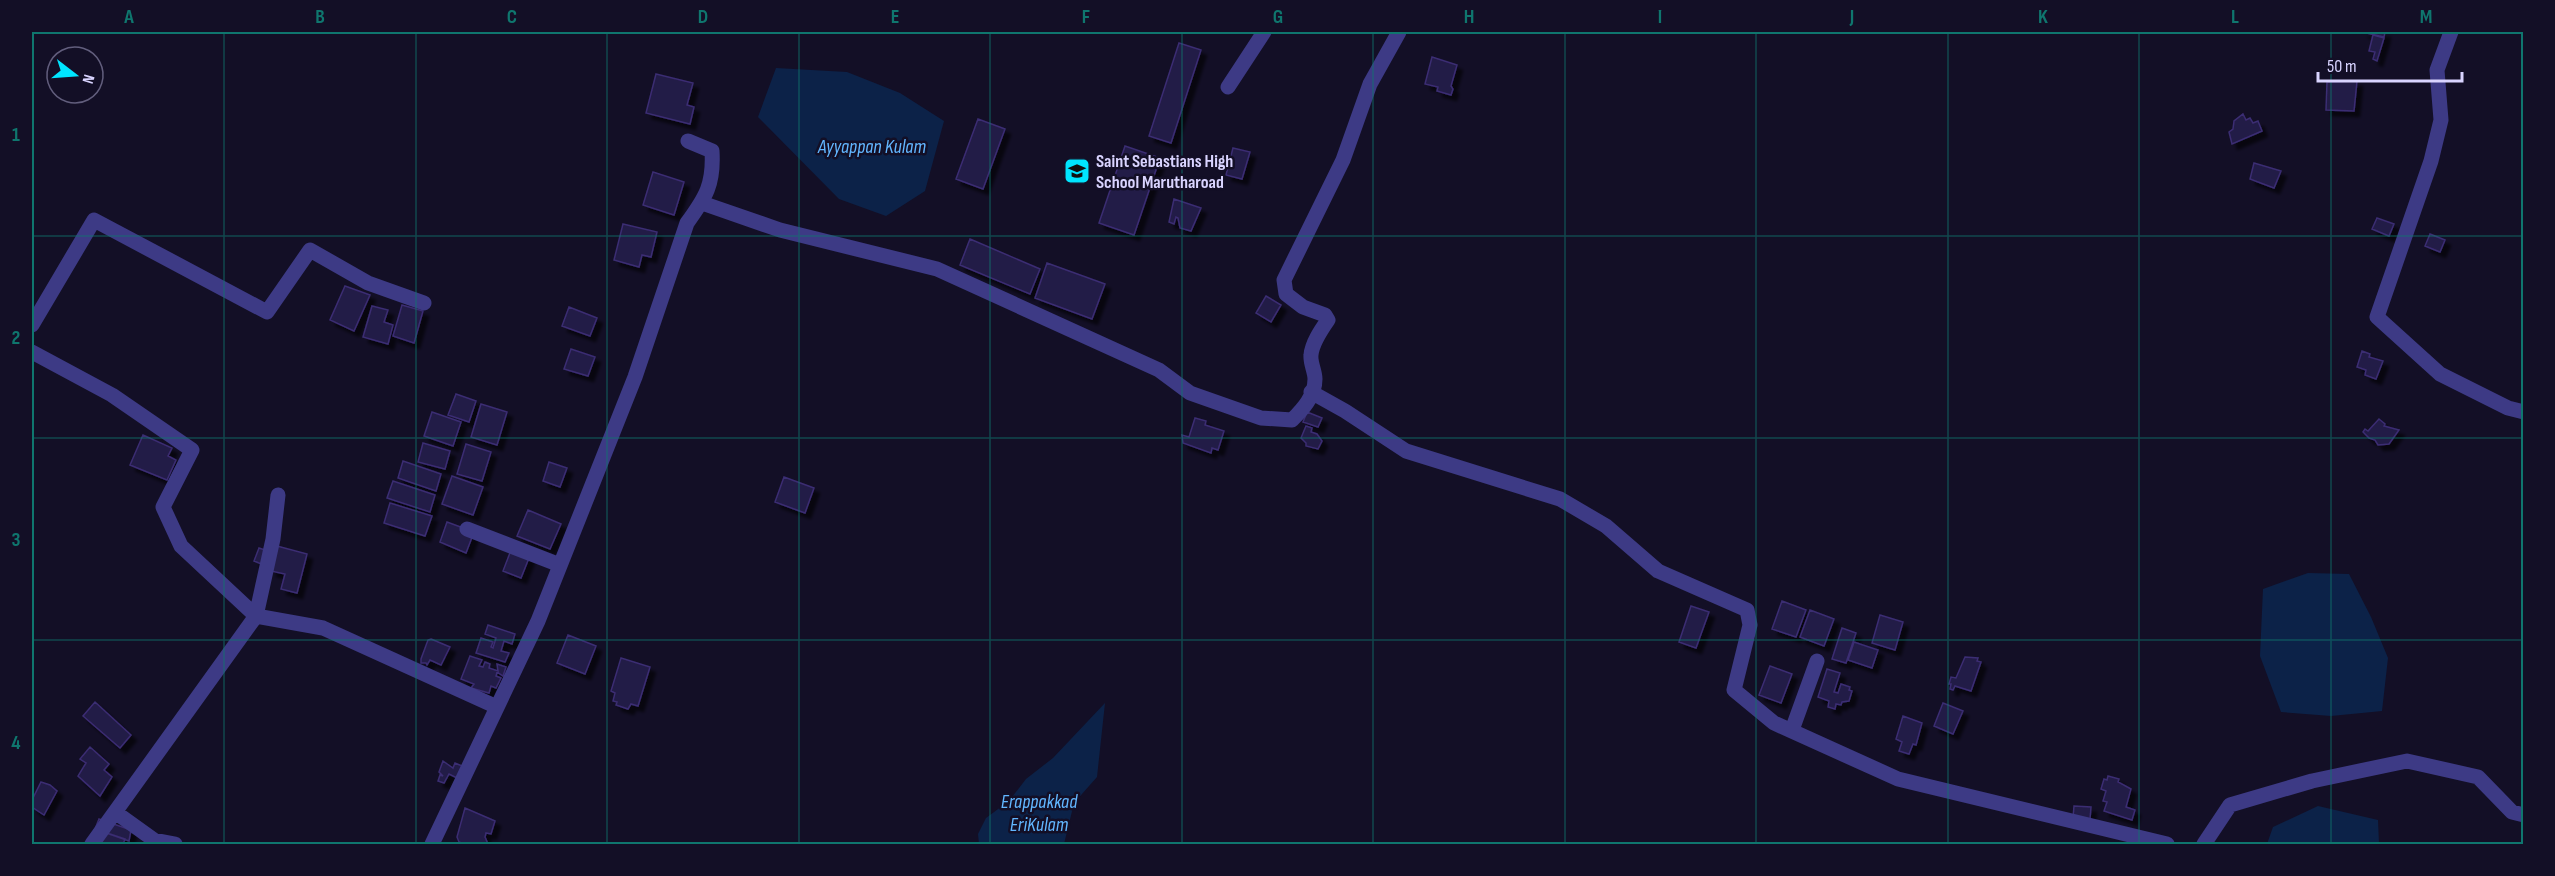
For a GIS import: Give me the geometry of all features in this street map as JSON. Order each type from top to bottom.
[{"type":"street","points":[[1228,87],[1264,32]]},
{"type":"street","points":[[702,203],[780,230],[937,268],[1159,370],[1190,393],[1261,418],[1292,420],[1306,407],[1315,379],[1310,356],[1318,334],[1328,320],[1325,315],[1303,307],[1286,294],[1284,280],[1343,160],[1370,84],[1399,32]]},
{"type":"street","points":[[2451,32],[2437,70],[2441,120],[2431,161],[2377,317],[2440,374],[2508,408],[2523,412]]},
{"type":"street","points":[[432,844],[538,621],[635,376],[687,224],[702,203],[712,177],[712,151],[688,141]]},
{"type":"street","points":[[32,325],[94,220],[267,312],[310,250],[368,283],[424,303]]},
{"type":"street","points":[[32,352],[112,395],[192,450],[163,507],[181,546],[256,616],[323,628],[497,707]]},
{"type":"street","points":[[1311,392],[1406,450],[1560,500],[1606,526],[1658,571],[1747,610],[1750,625],[1734,690],[1774,723],[1898,779],[2167,844]]},
{"type":"street","points":[[92,844],[256,616],[273,539],[278,495]]},
{"type":"street","points":[[467,530],[560,565]]},
{"type":"street","points":[[1792,730],[1817,661]]},
{"type":"street","points":[[2204,844],[2230,805],[2312,781],[2407,761],[2478,777],[2512,812],[2523,815]]},
{"type":"street","points":[[115,812],[154,840],[175,844]]},
{"type":"water","name":"Ayyappan Kulam","points":[[776,68],[847,72],[900,93],[944,121],[925,191],[886,216],[839,199],[758,117]]},
{"type":"water","points":[[2308,573],[2349,574],[2371,617],[2388,658],[2382,711],[2331,716],[2281,712],[2260,656],[2263,589]]},
{"type":"water","name":"Erappakkad EriKulam","points":[[1105,703],[1097,777],[1074,803],[1064,844],[979,844],[978,834],[986,818],[1009,801],[1026,779],[1053,758]]},
{"type":"water","points":[[2318,806],[2378,820],[2379,844],[2267,844],[2273,827]]},
{"type":"building","points":[[2362,32],[2385,32],[2384,37]]},
{"type":"building","points":[[2373,35],[2384,38],[2377,61],[2373,59],[2375,52],[2369,51]]},
{"type":"building","points":[[1179,43],[1201,50],[1171,143],[1149,136]]},
{"type":"building","points":[[1432,57],[1457,65],[1451,95],[1437,91],[1438,87],[1425,84]]},
{"type":"building","points":[[656,74],[693,83],[687,105],[694,107],[690,124],[646,113]]},
{"type":"building","points":[[2357,81],[2354,111],[2326,110],[2327,82]]},
{"type":"building","points":[[2243,114],[2246,120],[2250,118],[2253,123],[2258,121],[2262,131],[2232,144],[2229,132],[2233,129],[2234,121]]},
{"type":"building","points":[[978,119],[1005,129],[983,189],[956,179]]},
{"type":"building","points":[[1125,146],[1160,158],[1134,235],[1099,223]]},
{"type":"building","points":[[1233,148],[1250,152],[1242,179],[1226,175]]},
{"type":"building","points":[[2254,163],[2281,171],[2274,188],[2250,179]]},
{"type":"building","points":[[653,172],[684,182],[674,215],[643,205]]},
{"type":"building","points":[[1174,199],[1201,208],[1191,231],[1180,228],[1176,217],[1174,224],[1169,222]]},
{"type":"building","points":[[2377,218],[2394,224],[2389,236],[2372,229]]},
{"type":"building","points":[[623,224],[657,232],[651,257],[642,255],[639,267],[614,260]]},
{"type":"building","points":[[2430,234],[2445,240],[2440,252],[2425,246]]},
{"type":"building","points":[[970,239],[1040,269],[1030,294],[960,265]]},
{"type":"building","points":[[1047,263],[1105,284],[1092,319],[1035,298]]},
{"type":"building","points":[[345,286],[370,295],[354,331],[330,320]]},
{"type":"building","points":[[1266,296],[1281,305],[1271,322],[1256,313]]},
{"type":"building","points":[[402,305],[423,311],[414,343],[393,336]]},
{"type":"building","points":[[372,306],[388,310],[384,322],[393,325],[388,344],[363,337]]},
{"type":"building","points":[[569,307],[597,318],[590,336],[562,326]]},
{"type":"building","points":[[571,349],[595,357],[588,376],[564,369]]},
{"type":"building","points":[[2362,351],[2370,354],[2369,357],[2383,361],[2376,379],[2365,375],[2366,370],[2357,367]]},
{"type":"building","points":[[456,394],[476,401],[469,422],[448,415]]},
{"type":"building","points":[[481,404],[507,412],[497,445],[471,437]]},
{"type":"building","points":[[432,412],[461,422],[453,446],[424,436]]},
{"type":"building","points":[[1307,412],[1322,418],[1318,427],[1303,422]]},
{"type":"building","points":[[1195,418],[1206,421],[1205,425],[1224,431],[1218,450],[1212,448],[1211,453],[1183,443],[1182,435],[1189,437]]},
{"type":"building","points":[[2379,419],[2385,424],[2384,426],[2399,430],[2389,444],[2378,445],[2375,440],[2363,432],[2365,429],[2368,431]]},
{"type":"building","points":[[1306,426],[1312,428],[1311,432],[1317,434],[1322,441],[1318,449],[1306,446],[1301,438]]},
{"type":"building","points":[[143,435],[172,448],[168,456],[176,460],[167,480],[130,465]]},
{"type":"building","points":[[423,443],[450,451],[445,469],[418,462]]},
{"type":"building","points":[[466,444],[491,452],[482,481],[457,474]]},
{"type":"building","points":[[403,461],[441,474],[436,491],[398,478]]},
{"type":"building","points":[[549,462],[567,468],[560,487],[543,481]]},
{"type":"building","points":[[452,476],[483,487],[473,515],[442,504]]},
{"type":"building","points":[[784,477],[814,488],[805,513],[775,502]]},
{"type":"building","points":[[393,481],[435,495],[430,512],[387,498]]},
{"type":"building","points":[[390,503],[432,516],[425,536],[384,523]]},
{"type":"building","points":[[528,510],[561,524],[550,549],[517,536]]},
{"type":"building","points":[[447,522],[474,532],[466,553],[440,542]]},
{"type":"building","points":[[513,545],[531,553],[521,578],[503,571]]},
{"type":"building","points":[[277,546],[307,554],[297,593],[281,589],[285,574],[271,571]]},
{"type":"building","points":[[259,548],[268,551],[264,565],[254,561]]},
{"type":"building","points":[[1782,601],[1806,610],[1796,637],[1772,629]]},
{"type":"building","points":[[1691,606],[1709,612],[1696,648],[1679,642]]},
{"type":"building","points":[[1810,610],[1834,619],[1824,646],[1800,637]]},
{"type":"building","points":[[1880,615],[1903,622],[1895,650],[1872,643]]},
{"type":"building","points":[[488,625],[515,634],[512,644],[504,641],[501,651],[509,653],[505,662],[476,653],[481,638],[493,642],[491,647],[493,648],[496,638],[485,634]]},
{"type":"building","points":[[1842,628],[1856,633],[1846,663],[1832,659]]},
{"type":"building","points":[[568,635],[596,646],[585,674],[557,663]]},
{"type":"building","points":[[431,639],[450,647],[441,665],[430,660],[427,665],[421,663],[428,640]]},
{"type":"building","points":[[1854,642],[1878,650],[1872,668],[1848,660]]},
{"type":"building","points":[[470,656],[482,660],[479,666],[483,667],[485,662],[490,664],[489,668],[498,671],[497,664],[506,667],[503,676],[497,672],[496,676],[501,678],[496,688],[491,686],[489,693],[471,688],[474,684],[461,679]]},
{"type":"building","points":[[1965,657],[1978,658],[1977,661],[1981,662],[1971,691],[1955,686],[1953,690],[1950,689],[1951,677],[1956,678]]},
{"type":"building","points":[[621,658],[650,667],[638,706],[631,704],[628,709],[616,705],[617,702],[613,701],[615,693],[611,691]]},
{"type":"building","points":[[1770,666],[1792,674],[1781,703],[1759,695]]},
{"type":"building","points":[[1827,669],[1840,673],[1834,692],[1838,693],[1841,684],[1850,687],[1849,690],[1852,691],[1849,701],[1842,702],[1841,705],[1836,704],[1835,709],[1828,707],[1829,701],[1818,697]]},
{"type":"building","points":[[95,702],[131,735],[120,748],[83,716]]},
{"type":"building","points":[[1943,703],[1963,711],[1953,734],[1934,726]]},
{"type":"building","points":[[1903,716],[1922,723],[1916,745],[1913,744],[1909,754],[1899,751],[1902,742],[1896,739]]},
{"type":"building","points":[[90,747],[109,764],[104,770],[112,777],[100,796],[78,776],[86,763],[80,759]]},
{"type":"building","points":[[443,761],[453,768],[455,763],[462,766],[457,778],[449,774],[444,783],[438,781],[440,775],[443,776],[439,772]]},
{"type":"building","points":[[2108,776],[2119,779],[2118,782],[2131,789],[2126,807],[2135,810],[2132,820],[2104,811],[2107,802],[2103,801],[2106,791],[2101,789],[2104,779],[2107,780]]},
{"type":"building","points":[[41,782],[57,791],[44,815],[32,807],[32,800]]},
{"type":"building","points":[[2074,806],[2091,807],[2090,819],[2073,818]]},
{"type":"building","points":[[465,808],[495,821],[491,834],[486,833],[488,844],[459,842],[457,837]]},
{"type":"building","points":[[99,819],[131,830],[129,841],[95,829]]},
{"type":"building","points":[[95,829],[125,839],[123,844],[85,844]]},
{"type":"place","name":"Saint Sebastians High School Marutharoad","points":[[1077,171]]}]
